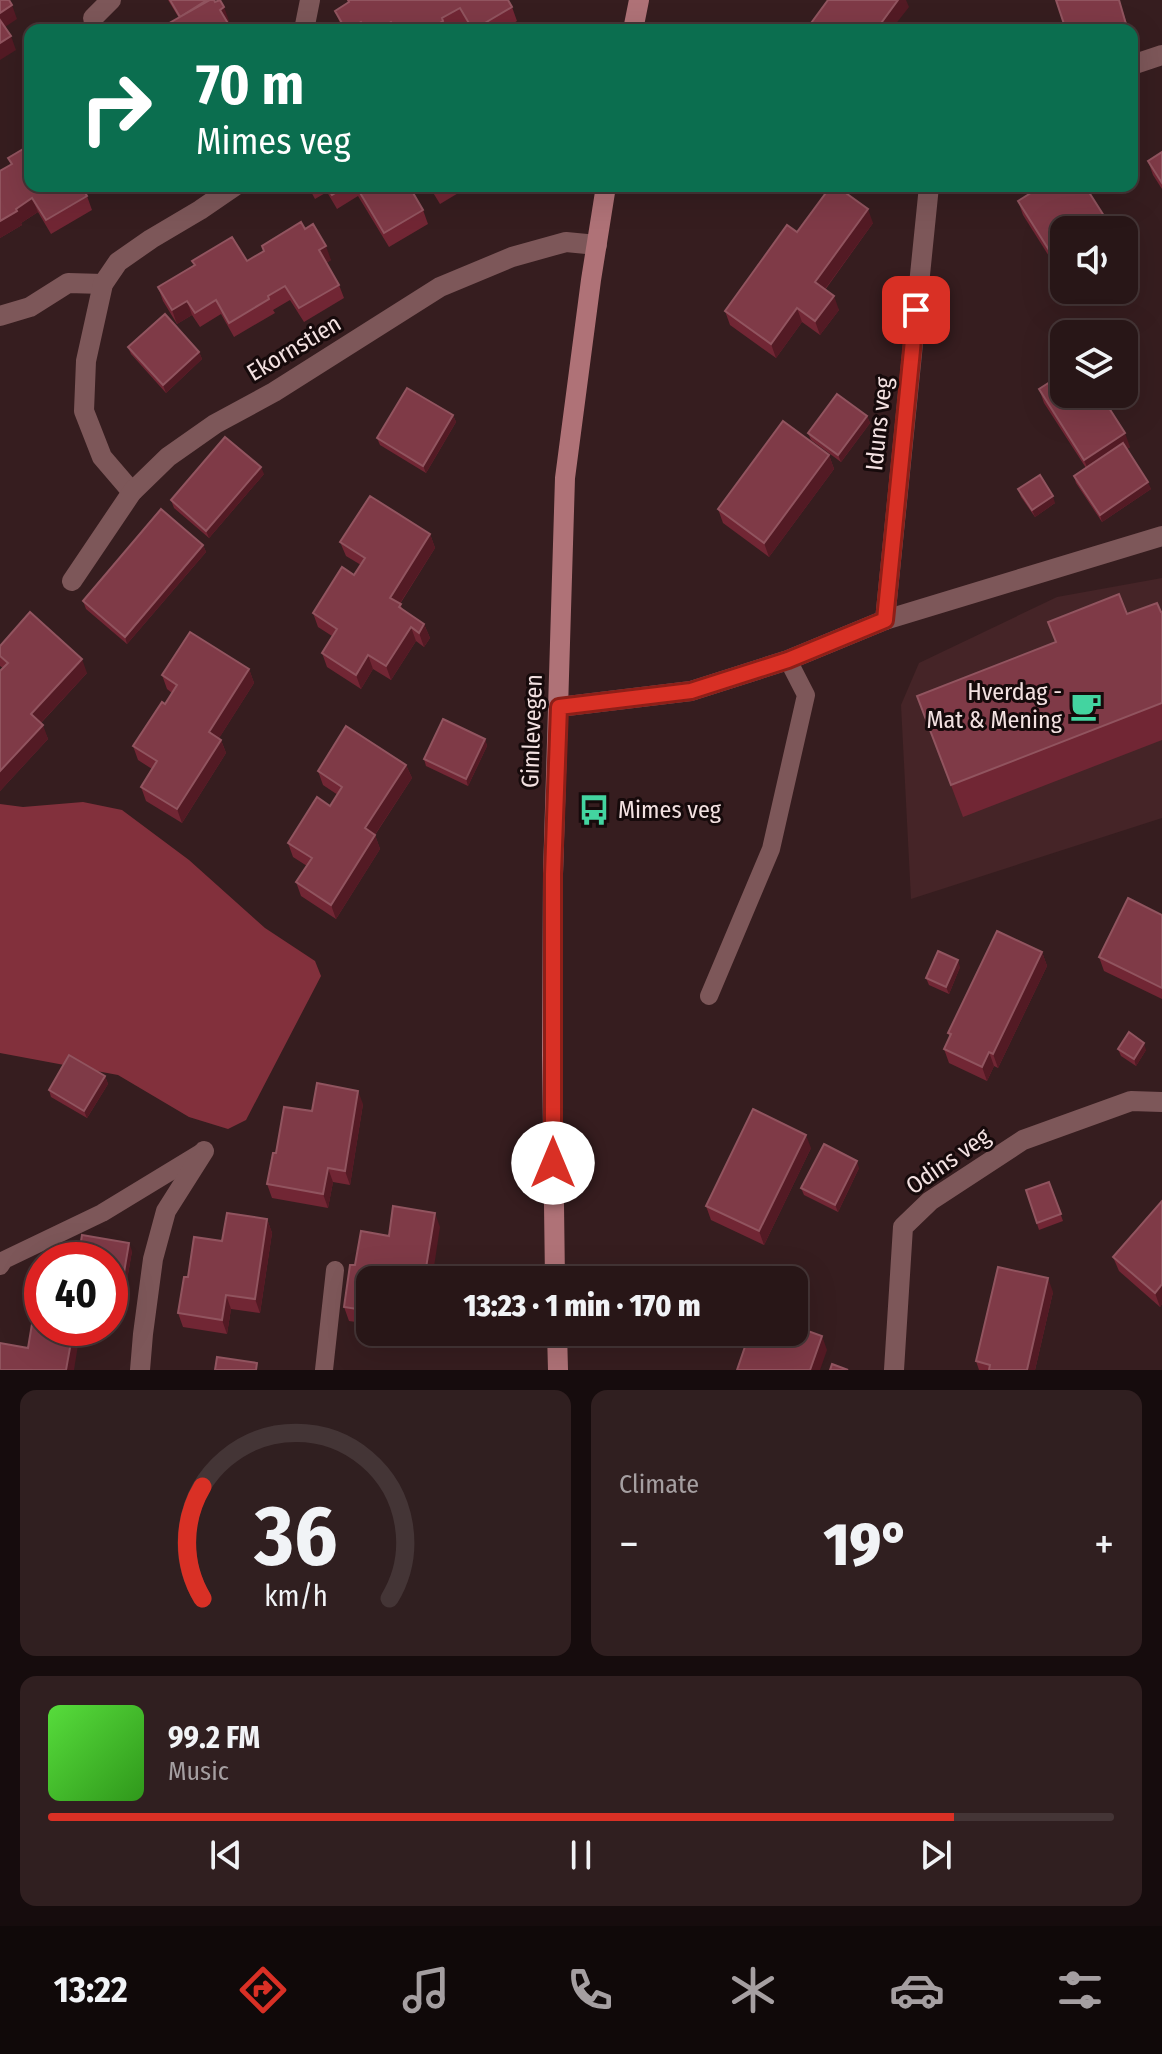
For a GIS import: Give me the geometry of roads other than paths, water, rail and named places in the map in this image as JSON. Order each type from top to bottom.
[{"type":"street","points":[[93,18],[111,0]]},
{"type":"street","points":[[305,24],[310,0]]},
{"type":"street","points":[[634,24],[639,0]]},
{"type":"street","points":[[1138,63],[1162,55]]},
{"type":"street","points":[[132,492],[102,457],[84,411],[86,361],[103,284],[118,262],[226,192]]},
{"type":"street","name":"Gimlevegen","points":[[555,1266],[553,874],[565,478],[605,192]]},
{"type":"street","name":"Iduns veg","points":[[885,620],[928,192]]},
{"type":"street","name":"Ekornstien","points":[[72,581],[132,492],[168,457],[215,424],[274,392],[440,287],[512,257],[566,242],[597,245]]},
{"type":"street","points":[[0,316],[30,307],[68,283],[103,284]]},
{"type":"street","points":[[559,707],[691,691],[788,660],[885,620],[1162,536]]},
{"type":"street","name":"Odins veg","points":[[894,1370],[903,1227],[930,1201],[1023,1140],[1131,1101],[1162,1102]]},
{"type":"street","points":[[140,1370],[153,1259],[166,1211],[204,1151]]},
{"type":"street","points":[[557,1346],[558,1370]]},
{"type":"lane","points":[[709,996],[771,849],[806,695],[788,660]]},
{"type":"lane","points":[[0,1266],[4,1260],[102,1213],[204,1151]]},
{"type":"lane","points":[[324,1370],[335,1270]]},
{"type":"place","name":"Hverdag - Mat & Mening","points":[[1086,706]]},
{"type":"place","name":"Mimes veg","points":[[594,810]]}]
